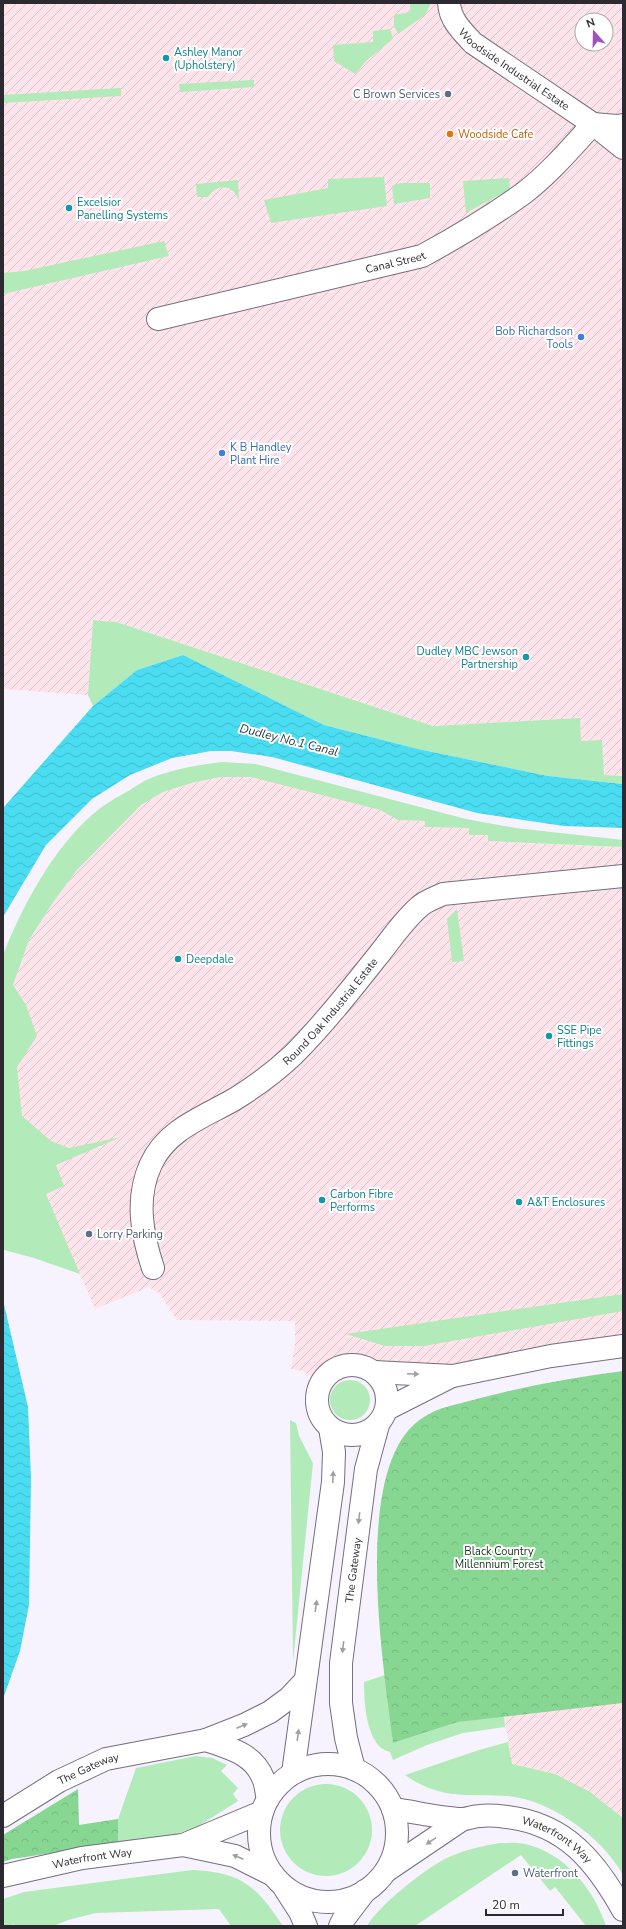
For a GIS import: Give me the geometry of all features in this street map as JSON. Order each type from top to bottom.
[{"type":"street","name":"Woodside Industrial Estate","points":[[449,3],[449,12],[458,27],[473,43],[593,124]]},
{"type":"street","points":[[593,124],[617,126],[623,124]]},
{"type":"street","points":[[593,124],[623,148]]},
{"type":"street","name":"Canal Street","points":[[158,319],[422,256],[452,240],[523,193],[546,174],[593,124]]},
{"type":"street","name":"Round Oak Industrial Estate","points":[[153,1268],[145,1244],[141,1213],[143,1189],[151,1164],[170,1137],[199,1117],[235,1099],[259,1083],[293,1054],[346,995],[403,923],[420,906],[443,894],[623,876]]},
{"type":"street","points":[[293,1773],[333,1482],[334,1452],[330,1428],[321,1415],[317,1400],[318,1390],[326,1376],[335,1369],[348,1365],[361,1366],[374,1372],[453,1376],[551,1356],[623,1346]]},
{"type":"street","name":"The Gateway","points":[[354,1769],[346,1738],[341,1704],[341,1663],[366,1469],[382,1417],[387,1393],[384,1383],[374,1372]]},
{"type":"street","points":[[330,1428],[344,1434],[358,1435],[369,1432],[382,1417],[453,1376]]},
{"type":"street","name":"The Gateway","points":[[3,1816],[60,1781],[106,1758],[206,1740],[244,1725],[270,1712],[290,1698],[305,1681]]},
{"type":"street","name":"The Gateway","points":[[206,1740],[233,1749],[251,1759],[263,1777],[265,1805]]},
{"type":"street","name":"Waterfront Way","points":[[3,1876],[82,1858],[182,1845],[265,1805],[276,1788],[293,1773],[308,1767],[323,1764],[339,1765],[354,1769],[367,1776],[378,1785],[393,1809],[397,1825],[397,1841],[393,1856],[386,1870],[373,1885],[357,1896],[338,1901],[318,1902],[293,1893],[277,1880],[235,1856],[182,1845]]},
{"type":"street","points":[[265,1805],[259,1833],[262,1855],[277,1880],[300,1912],[306,1926]]},
{"type":"street","name":"Waterfront Way","points":[[393,1809],[463,1819],[480,1816],[508,1817],[542,1825],[566,1838],[595,1866],[608,1883],[623,1910]]},
{"type":"street","name":"Waterfront Way","points":[[386,1870],[463,1819]]},
{"type":"street","points":[[340,1926],[367,1889]]},
{"type":"shaded area","points":[[3,3],[623,3],[623,776],[604,775],[602,741],[581,741],[580,718],[433,726],[116,622],[93,620],[88,695],[3,689]]},
{"type":"shaded area","points":[[221,777],[251,777],[276,782],[380,810],[398,820],[426,821],[425,827],[469,828],[488,835],[488,841],[623,847],[623,1347],[453,1376],[347,1365],[335,1369],[321,1383],[303,1371],[291,1369],[295,1343],[295,1321],[177,1320],[160,1294],[149,1287],[95,1309],[80,1274],[34,1258],[11,1184],[13,985],[29,940],[54,901],[77,870],[141,805],[163,792],[195,782]]},
{"type":"shaded area","points":[[623,1703],[623,1818],[555,1774],[512,1764],[504,1716]]},
{"type":"green space","points":[[410,3],[431,3],[425,15],[398,34],[394,26],[394,15],[410,12]]},
{"type":"green space","points":[[390,29],[393,39],[367,60],[355,74],[334,61],[333,45],[373,42],[373,31]]},
{"type":"green space","points":[[254,80],[254,87],[180,92],[179,84]]},
{"type":"green space","points":[[121,88],[121,96],[3,103],[3,95]]},
{"type":"green space","points":[[384,177],[387,206],[271,223],[264,200],[328,188],[328,179]]},
{"type":"green space","points":[[509,178],[510,189],[466,213],[463,181]]},
{"type":"green space","points":[[238,180],[239,201],[237,195],[233,191],[225,187],[216,189],[208,197],[197,197],[196,184]]},
{"type":"green space","points":[[400,183],[430,183],[430,198],[394,204],[392,186]]},
{"type":"green space","points":[[164,241],[169,256],[3,294],[3,273],[24,271]]},
{"type":"green space","points":[[93,620],[116,622],[433,726],[580,718],[581,741],[602,740],[604,775],[623,776],[623,784],[548,776],[418,749],[324,725],[183,655],[137,670],[93,706],[88,695]]},
{"type":"green space","points":[[222,762],[256,764],[466,819],[516,828],[623,840],[623,847],[488,841],[488,835],[469,835],[469,828],[425,827],[425,821],[398,820],[380,810],[251,777],[221,777],[195,782],[163,792],[141,805],[77,870],[54,901],[29,940],[13,985],[26,1005],[37,1036],[17,1067],[22,1116],[51,1141],[69,1148],[121,1137],[56,1165],[64,1186],[46,1194],[80,1274],[34,1258],[4,1250],[3,955],[19,918],[51,862],[77,829],[96,811],[115,798],[151,778],[168,772],[204,764]]},
{"type":"green space","points":[[457,909],[464,961],[452,962],[447,919]]},
{"type":"green space","points":[[623,1294],[623,1311],[424,1346],[385,1346],[346,1334]]},
{"type":"green space","name":"Black Country Millennium Forest","points":[[623,1371],[623,1703],[458,1722],[393,1743],[379,1619],[377,1569],[379,1520],[386,1477],[401,1441],[424,1417],[434,1411],[446,1407],[526,1387]]},
{"type":"green space","points":[[354,1380],[361,1383],[367,1389],[370,1400],[369,1408],[361,1417],[354,1420],[346,1420],[339,1417],[331,1408],[330,1396],[333,1389],[342,1381]]},
{"type":"green space","points":[[290,1420],[296,1423],[299,1436],[313,1463],[293,1662]]},
{"type":"green space","points":[[385,1675],[393,1743],[458,1722],[504,1716],[505,1727],[463,1733],[427,1745],[393,1760],[390,1752],[382,1748],[376,1742],[371,1733],[366,1712],[364,1682]]},
{"type":"green space","points":[[508,1742],[512,1764],[555,1774],[590,1792],[623,1818],[623,1875],[603,1848],[589,1835],[558,1813],[541,1805],[524,1799],[508,1796],[467,1795],[442,1792],[430,1789],[405,1775],[479,1750]]},
{"type":"green space","points":[[196,1756],[212,1758],[227,1765],[221,1771],[238,1788],[233,1794],[238,1801],[197,1827],[167,1837],[118,1843],[118,1819],[136,1768]]},
{"type":"green space","points":[[326,1784],[335,1785],[352,1792],[364,1804],[371,1821],[371,1839],[364,1856],[352,1868],[335,1875],[326,1876],[317,1875],[300,1868],[288,1856],[281,1839],[280,1830],[281,1821],[288,1804],[300,1792],[317,1785]]},
{"type":"green space","points":[[78,1789],[79,1825],[118,1819],[118,1843],[12,1859],[3,1862],[3,1835]]},
{"type":"green space","points":[[500,1843],[522,1843],[553,1855],[565,1864],[586,1886],[601,1912],[606,1926],[586,1926],[555,1887],[550,1891],[521,1855],[415,1926],[367,1926],[372,1918],[403,1888],[438,1863],[453,1855]]},
{"type":"green space","points":[[192,1870],[224,1874],[236,1878],[246,1884],[256,1891],[283,1926],[231,1926],[219,1909],[96,1913],[68,1920],[54,1926],[15,1926],[13,1924],[11,1926],[3,1926],[3,1899],[24,1892]]},
{"type":"water","name":"Dudley No.1 Canal","points":[[183,655],[324,725],[418,749],[548,776],[623,784],[623,828],[564,826],[477,813],[272,757],[231,751],[211,751],[172,758],[130,775],[92,799],[46,845],[3,917],[3,808],[93,706],[137,670]]},
{"type":"water","points":[[3,1300],[28,1407],[31,1478],[29,1605],[20,1651],[3,1699]]},
{"type":"place","name":"Ashley Manor (Upholstery)","points":[[166,58]]},
{"type":"place","name":"C Brown Services","points":[[448,94]]},
{"type":"place","name":"Woodside Cafe","points":[[450,134]]},
{"type":"place","name":"Excelsior Panelling Systems","points":[[69,208]]},
{"type":"place","name":"Bob Richardson Tools","points":[[581,337]]},
{"type":"place","name":"K B Handley Plant Hire","points":[[222,453]]},
{"type":"place","name":"Dudley MBC Jewson Partnership","points":[[526,657]]},
{"type":"place","name":"Deepdale","points":[[178,959]]},
{"type":"place","name":"SSE Pipe Fittings","points":[[549,1036]]},
{"type":"place","name":"Carbon Fibre Performs","points":[[322,1200]]},
{"type":"place","name":"A&T Enclosures","points":[[519,1202]]},
{"type":"place","name":"Lorry Parking","points":[[89,1234]]},
{"type":"place","name":"Waterfront","points":[[515,1873]]}]
